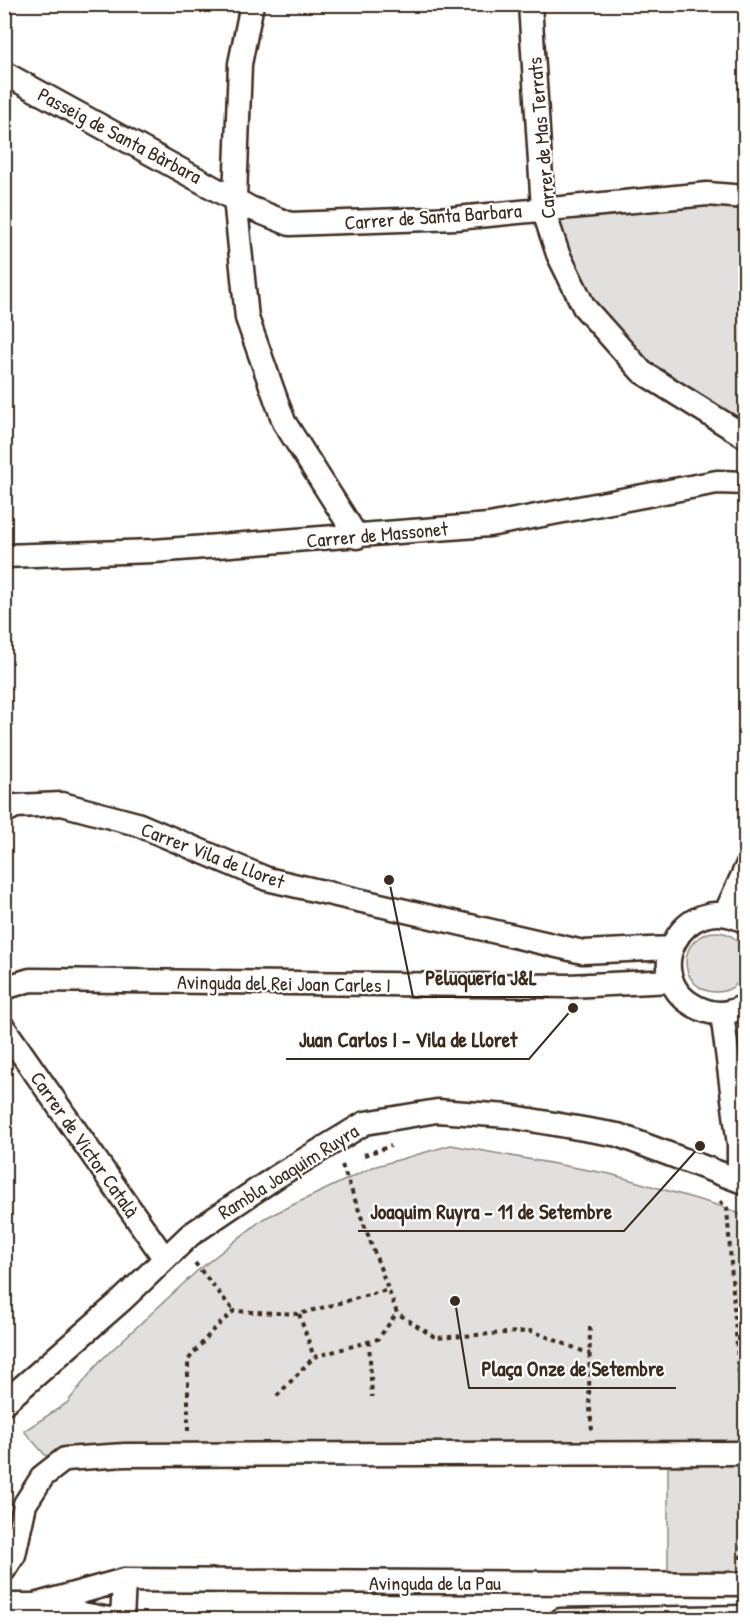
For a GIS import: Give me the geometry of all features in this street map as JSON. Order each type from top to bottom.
[{"type":"street","points":[[252,4],[240,64],[234,198],[247,318],[284,422],[357,537]]},
{"type":"street","name":"Carrer de Mas Terrats","points":[[530,4],[543,209],[558,254],[584,307],[642,372],[746,437]]},
{"type":"street","name":"Passeig de Santa Bàrbara","points":[[4,73],[234,198]]},
{"type":"street","name":"Carrer de Santa Barbara","points":[[234,198],[290,224],[457,218],[707,194],[746,197]]},
{"type":"street","name":"Carrer de Massonet","points":[[4,556],[154,551],[489,525],[717,482],[746,483]]},
{"type":"street","name":"Carrer Vila de Lloret","points":[[4,812],[16,806],[62,804],[137,825],[267,879],[583,952],[671,948]]},
{"type":"street","points":[[746,868],[735,918],[708,914],[692,921],[679,932],[668,959],[672,981],[679,995],[692,1005],[706,1012],[722,1013],[746,1005]]},
{"type":"street","name":"Avinguda del Rei Joan Carles I","points":[[4,988],[30,980],[569,986],[672,981]]},
{"type":"street","points":[[722,1013],[739,1145],[736,1178]]},
{"type":"street","name":"Carrer de Victor Català","points":[[4,1028],[172,1252]]},
{"type":"street","name":"Rambla Joaquim Ruyra","points":[[4,1403],[122,1300],[190,1235],[276,1177],[365,1123],[437,1111],[508,1116],[618,1136],[736,1178]]},
{"type":"street","points":[[4,1570],[14,1555],[25,1504],[43,1476],[65,1459],[125,1455],[745,1453]]},
{"type":"street","points":[[122,1620],[124,1580]]},
{"type":"street","name":"Avinguda de la Pau","points":[[34,1605],[124,1580],[743,1584]]},
{"type":"street","name":"Avinguda de la Pau","points":[[4,1605],[34,1605],[115,1620]]},
{"type":"street","points":[[561,1620],[746,1617]]},
{"type":"path","points":[[363,1155],[396,1145]]},
{"type":"path","points":[[331,1166],[352,1159]]},
{"type":"path","points":[[341,1162],[397,1313],[436,1338],[532,1331],[590,1354]]},
{"type":"path","points":[[736,1178],[714,1195],[727,1208],[745,1453],[743,1584]]},
{"type":"path","points":[[172,1252],[234,1311],[299,1314],[387,1290]]},
{"type":"path","points":[[187,1455],[188,1360],[213,1330],[234,1311]]},
{"type":"path","points":[[277,1396],[314,1357],[378,1339],[397,1313]]},
{"type":"path","points":[[299,1314],[314,1357]]},
{"type":"path","points":[[589,1398],[590,1327]]},
{"type":"path","points":[[369,1341],[372,1397]]},
{"type":"shaded area","points":[[745,197],[745,437],[642,372],[584,307],[543,209]]},
{"type":"shaded area","points":[[710,932],[722,932],[733,937],[741,945],[746,962],[744,974],[733,987],[722,992],[710,992],[699,987],[691,979],[686,968],[686,956],[691,945],[699,937]]},
{"type":"shaded area","points":[[451,1145],[610,1174],[727,1208],[745,1217],[745,1448],[63,1449],[46,1456],[24,1431],[67,1403],[99,1362],[197,1271],[263,1219],[373,1167]]},
{"type":"shaded area","points":[[745,1455],[745,1582],[668,1581],[668,1456]]},
{"type":"place","name":"Peluquería J&L","points":[[389,880]]},
{"type":"place","name":"Juan Carlos I - Vila de Lloret","points":[[573,1008]]},
{"type":"place","name":"Joaquim Ruyra - 11 de Setembre","points":[[700,1146]]},
{"type":"place","name":"Plaça Onze de Setembre","points":[[455,1301]]}]
